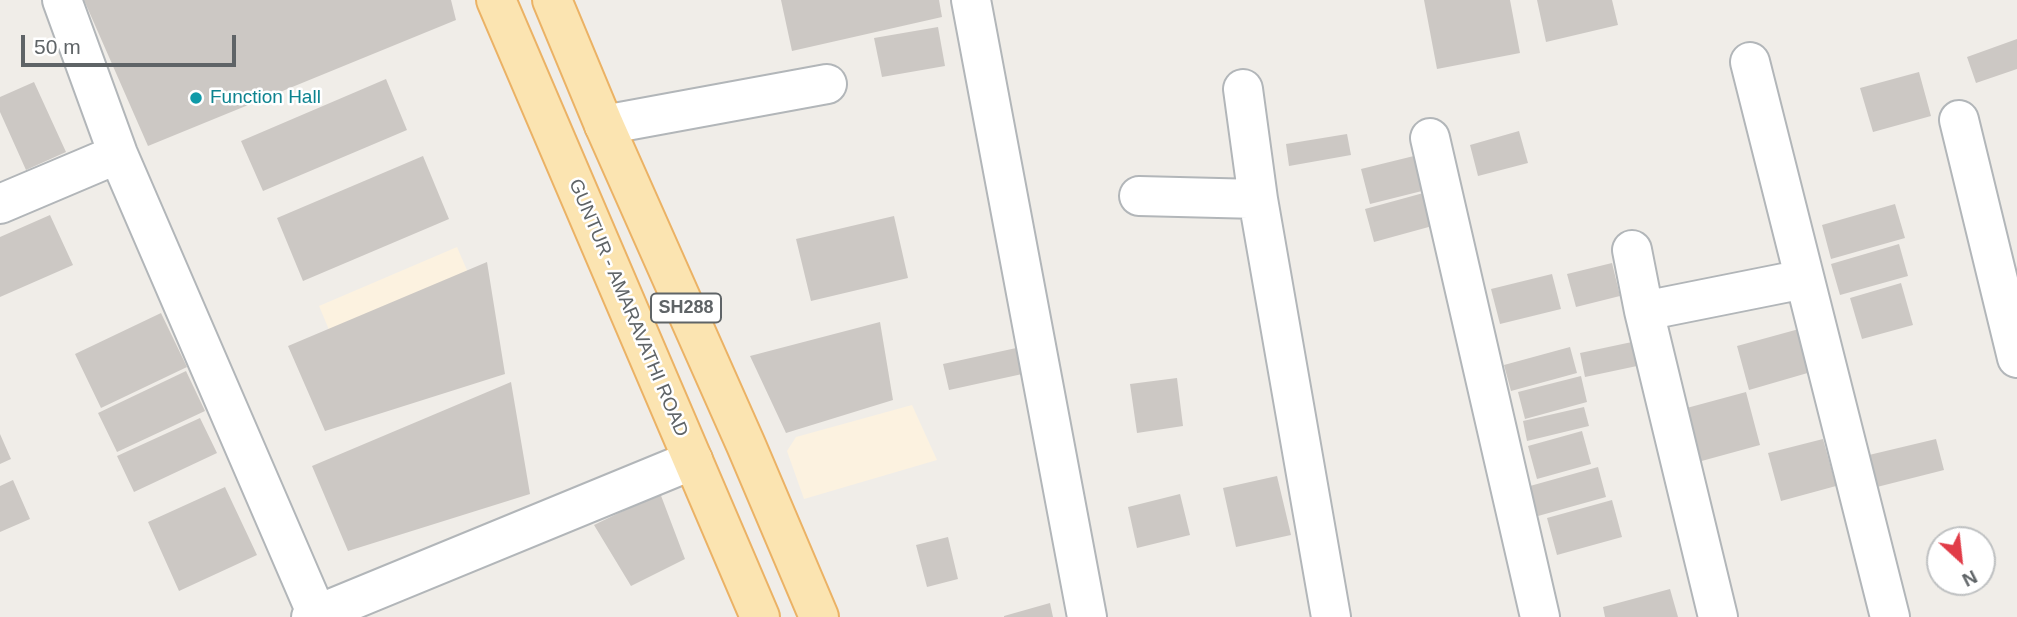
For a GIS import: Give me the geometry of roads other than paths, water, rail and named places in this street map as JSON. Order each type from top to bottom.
[{"type":"main road","name":"GUNTUR - AMARAVATHI ROAD","points":[[496,0],[760,617]]},
{"type":"main road","name":"SH288","points":[[552,0],[819,617]]},
{"type":"main road","points":[[590,219],[637,198]]},
{"type":"street","points":[[62,0],[118,154],[315,616],[693,460]]},
{"type":"street","points":[[971,0],[1087,617]]},
{"type":"street","points":[[1750,62],[1891,617]]},
{"type":"street","points":[[604,125],[827,84]]},
{"type":"street","points":[[1243,89],[1258,199],[1331,617]]},
{"type":"street","points":[[1959,120],[2017,358]]},
{"type":"street","points":[[1430,138],[1540,617]]},
{"type":"street","points":[[0,204],[118,154]]},
{"type":"street","points":[[1139,196],[1258,199]]},
{"type":"street","points":[[1632,250],[1644,312],[1718,617]]},
{"type":"street","points":[[1644,312],[1804,279]]},
{"type":"place","name":"Function Hall","points":[[196,98]]}]
